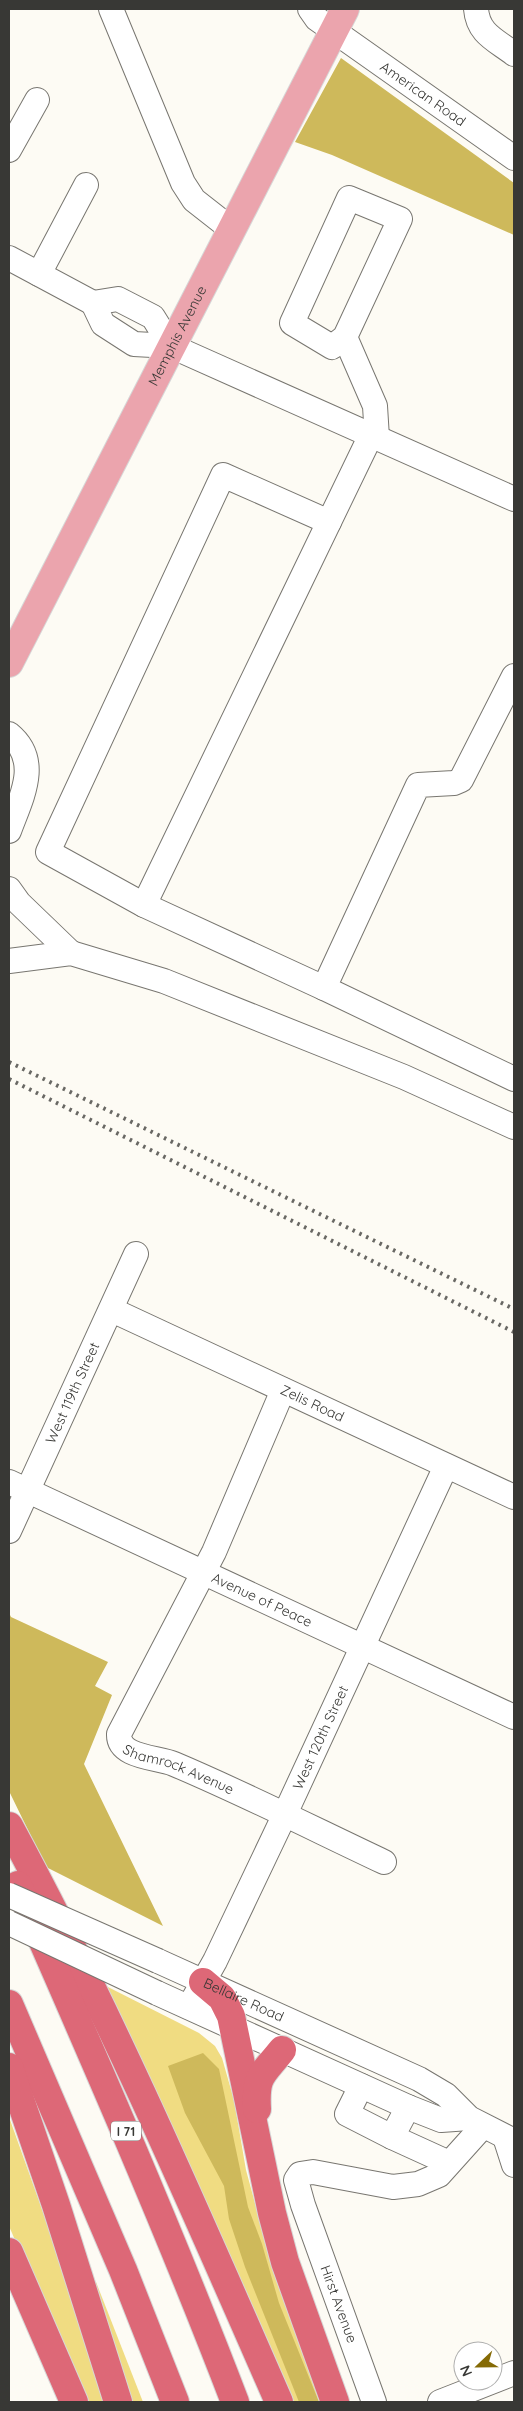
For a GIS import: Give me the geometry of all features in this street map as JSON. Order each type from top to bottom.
[{"type":"highway","points":[[9,1826],[120,2047],[169,2151],[279,2402]]},
{"type":"highway","name":"I 71","points":[[9,1864],[133,2147],[235,2402]]},
{"type":"highway","points":[[203,1982],[222,1998],[235,2028],[258,2148],[284,2262],[335,2402]]},
{"type":"highway","points":[[9,2004],[119,2261],[175,2402]]},
{"type":"highway","points":[[258,2148],[256,2087],[261,2075],[282,2050]]},
{"type":"highway","points":[[9,2067],[56,2206],[118,2402]]},
{"type":"highway","points":[[9,2252],[74,2402]]},
{"type":"main road","name":"Memphis Avenue","points":[[9,663],[339,20]]},
{"type":"street","points":[[111,9],[183,183],[194,200],[231,229]]},
{"type":"street","name":"American Road","points":[[310,9],[317,19],[339,20],[514,158]]},
{"type":"street","points":[[476,9],[477,22],[486,33],[514,54]]},
{"type":"street","points":[[9,150],[37,100]]},
{"type":"street","points":[[39,274],[86,185]]},
{"type":"street","points":[[144,905],[329,522],[374,436],[375,406],[345,337],[400,219],[349,198],[292,322],[332,347],[345,337]]},
{"type":"street","points":[[9,258],[93,303],[103,324],[134,344],[171,346],[514,499]]},
{"type":"street","points":[[93,303],[118,299],[152,317],[171,346]]},
{"type":"street","points":[[329,522],[223,475],[48,852],[144,905],[514,1078]]},
{"type":"street","points":[[324,988],[418,785],[454,784],[461,780],[514,676]]},
{"type":"street","points":[[9,734],[19,742],[26,754],[27,766],[24,789],[9,831]]},
{"type":"street","points":[[9,889],[18,903],[71,954]]},
{"type":"street","points":[[9,961],[71,954],[164,981],[404,1077],[514,1127]]},
{"type":"street","name":"West 119th Street","points":[[9,1531],[18,1486],[112,1310],[136,1254]]},
{"type":"street","name":"Zelis Road","points":[[112,1310],[514,1497]]},
{"type":"street","points":[[203,1574],[283,1390]]},
{"type":"street","name":"West 120th Street","points":[[189,2007],[285,1814],[446,1466]]},
{"type":"street","name":"Avenue of Peace","points":[[18,1486],[203,1574],[514,1717]]},
{"type":"street","name":"Shamrock Avenue","points":[[203,1574],[119,1734],[118,1740],[126,1750],[171,1762],[384,1862]]},
{"type":"street","name":"Bellaire Road","points":[[9,1895],[419,2079],[446,2095],[476,2122],[509,2139]]},
{"type":"street","name":"Bellaire Road","points":[[9,1923],[408,2107],[441,2120],[476,2122]]},
{"type":"street","points":[[361,2086],[346,2114],[449,2163]]},
{"type":"street","points":[[392,2136],[408,2107]]},
{"type":"street","name":"Hirst Avenue","points":[[374,2402],[303,2205],[296,2180],[300,2174],[313,2172],[393,2187],[418,2184],[439,2175],[476,2122]]},
{"type":"street","points":[[509,2139],[514,2166]]},
{"type":"street","points":[[440,2402],[514,2374]]},
{"type":"shaded area","points":[[341,58],[514,183],[514,235],[332,155],[295,142]]},
{"type":"shaded area","points":[[9,1613],[11,1617],[108,1662],[95,1686],[112,1695],[84,1764],[163,1926],[46,1867],[9,1791]]},
{"type":"shaded area","points":[[102,1984],[199,2033],[215,2046],[222,2058],[234,2100],[246,2170],[266,2244],[324,2402],[293,2402],[165,2115]]},
{"type":"shaded area","points":[[203,2053],[219,2069],[248,2207],[262,2244],[279,2303],[319,2402],[299,2402],[245,2267],[229,2219],[224,2186],[185,2113],[168,2066]]},
{"type":"shaded area","points":[[9,2117],[73,2296],[105,2402],[84,2402],[9,2226]]},
{"type":"shaded area","points":[[96,2282],[143,2402],[126,2402],[89,2285]]},
{"type":"railway","points":[[9,1062],[514,1309]]},
{"type":"railway","points":[[9,1079],[514,1332]]}]
